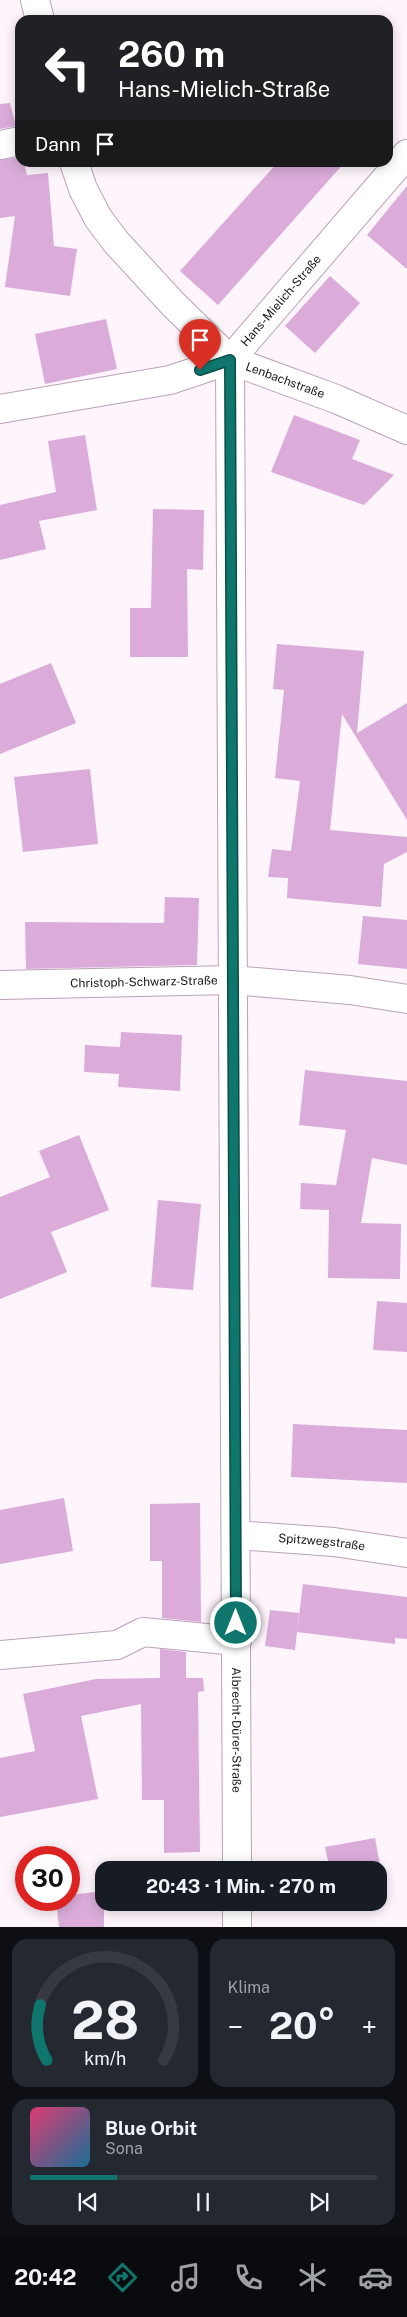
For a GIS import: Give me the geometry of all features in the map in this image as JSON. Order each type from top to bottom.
[{"type":"street","points":[[35,0],[39,15]]},
{"type":"street","points":[[0,145],[15,142]]},
{"type":"street","name":"Hans-Mielich-Straße","points":[[230,360],[407,154]]},
{"type":"street","name":"Lenbachstraße","points":[[76,167],[83,188],[98,218],[116,242],[173,304],[230,360],[336,399],[407,430]]},
{"type":"street","points":[[0,408],[170,380],[230,360]]},
{"type":"street","name":"Albrecht-Dürer-Straße","points":[[230,360],[237,1861]]},
{"type":"street","name":"Christoph-Schwarz-Straße","points":[[0,984],[232,980],[350,990],[407,1000]]},
{"type":"street","name":"Spitzwegstraße","points":[[236,1535],[334,1542],[407,1553]]},
{"type":"street","points":[[0,1655],[117,1645],[143,1632],[237,1641]]},
{"type":"street","points":[[237,1911],[237,1927]]},
{"type":"building","points":[[10,103],[15,126],[0,129],[0,104]]},
{"type":"building","points":[[15,158],[15,167],[25,167],[27,175],[48,173],[54,246],[77,249],[70,296],[5,287],[15,216],[0,218],[0,160]]},
{"type":"building","points":[[274,167],[341,167],[218,305],[180,271]]},
{"type":"building","points":[[407,186],[407,269],[367,235]]},
{"type":"building","points":[[330,276],[360,303],[315,353],[285,326]]},
{"type":"building","points":[[106,319],[117,369],[45,384],[35,334]]},
{"type":"building","points":[[294,415],[360,440],[352,459],[394,475],[364,505],[271,472]]},
{"type":"building","points":[[85,435],[97,510],[39,521],[46,549],[0,560],[0,505],[56,492],[48,441]]},
{"type":"building","points":[[153,509],[204,510],[203,570],[187,569],[188,657],[130,657],[130,608],[151,608]]},
{"type":"building","points":[[277,644],[364,651],[357,733],[407,703],[407,820],[342,714],[330,830],[407,837],[407,852],[384,864],[381,907],[287,898],[288,878],[268,877],[272,849],[291,851],[300,781],[275,778],[284,690],[273,689]]},
{"type":"building","points":[[51,663],[76,723],[0,754],[0,684]]},
{"type":"building","points":[[90,769],[98,844],[23,852],[14,777]]},
{"type":"building","points":[[165,897],[199,898],[197,965],[26,969],[25,922],[164,923]]},
{"type":"building","points":[[363,916],[407,920],[407,969],[358,964]]},
{"type":"building","points":[[121,1032],[182,1035],[180,1091],[118,1087],[119,1074],[84,1072],[85,1045],[120,1047]]},
{"type":"building","points":[[305,1070],[407,1081],[407,1165],[372,1158],[361,1223],[401,1224],[400,1279],[328,1278],[329,1210],[300,1209],[301,1183],[336,1185],[346,1130],[299,1125]]},
{"type":"building","points":[[79,1135],[109,1210],[51,1232],[67,1272],[0,1299],[0,1197],[50,1177],[39,1151]]},
{"type":"building","points":[[158,1200],[201,1204],[193,1290],[151,1287]]},
{"type":"building","points":[[377,1301],[407,1303],[407,1352],[373,1350]]},
{"type":"building","points":[[293,1424],[407,1430],[407,1483],[291,1477]]},
{"type":"building","points":[[64,1498],[73,1551],[0,1564],[0,1510]]},
{"type":"building","points":[[200,1503],[201,1622],[162,1618],[162,1561],[150,1561],[150,1504]]},
{"type":"building","points":[[303,1584],[407,1597],[407,1639],[395,1638],[395,1644],[297,1632]]},
{"type":"building","points":[[270,1610],[299,1613],[295,1650],[265,1646]]},
{"type":"building","points":[[160,1649],[186,1652],[186,1678],[203,1678],[204,1691],[198,1692],[200,1852],[164,1853],[164,1800],[142,1800],[141,1704],[81,1716],[98,1799],[0,1817],[0,1758],[35,1751],[23,1694],[96,1679],[160,1678]]},
{"type":"building","points":[[375,1838],[379,1861],[328,1861],[325,1847]]},
{"type":"building","points":[[95,1892],[95,1911],[104,1911],[104,1927],[59,1927],[57,1911],[80,1911],[80,1894]]},
{"type":"route","points":[[200,370],[230,360],[236,1623]]}]
